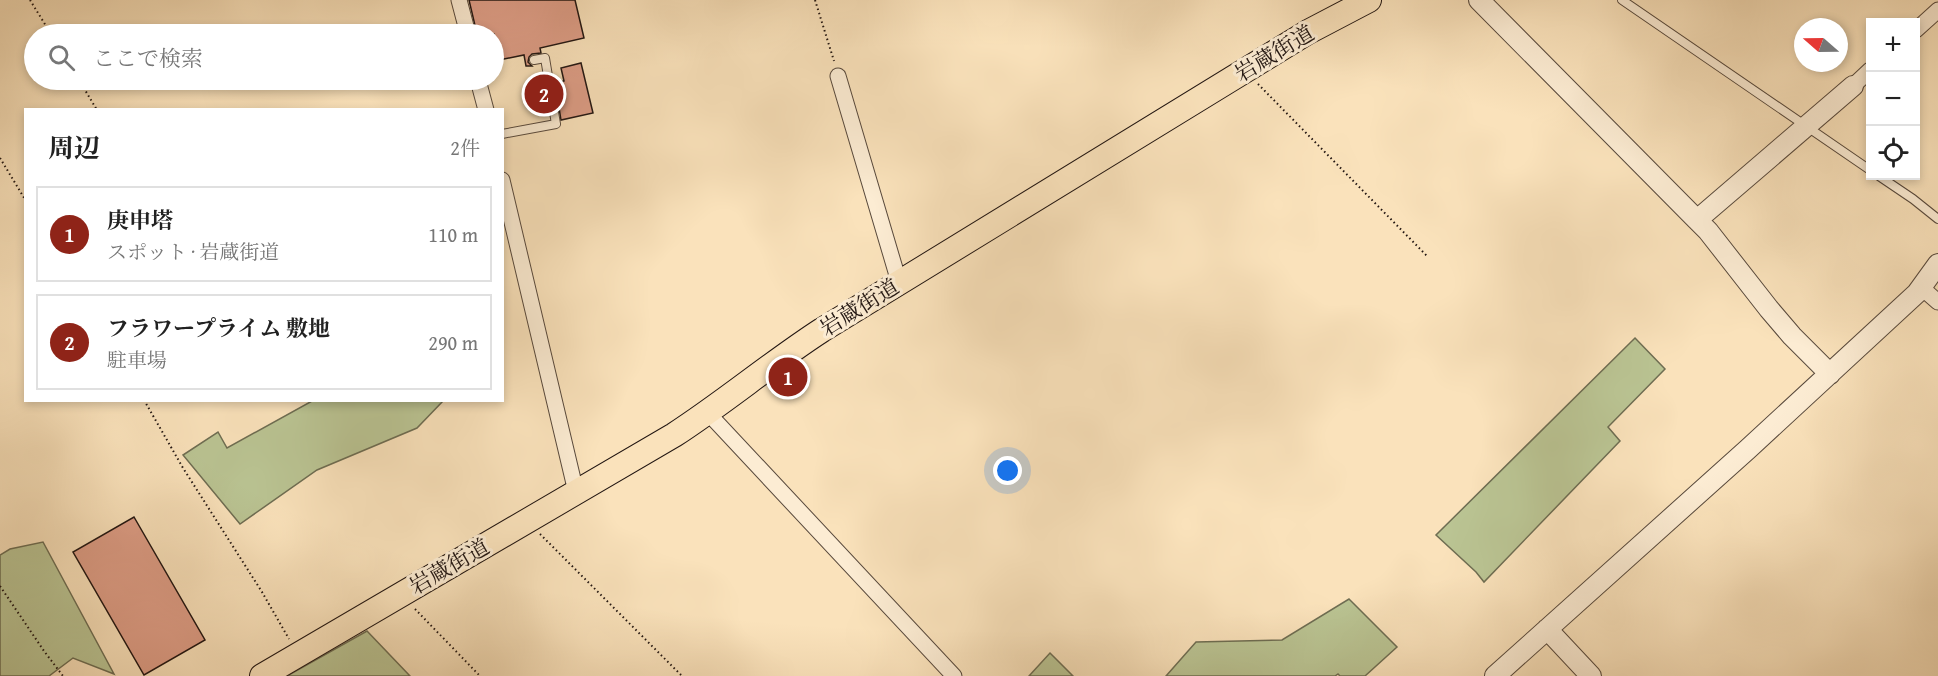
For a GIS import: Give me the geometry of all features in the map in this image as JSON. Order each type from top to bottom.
[{"type":"main road","name":"岩蔵街道","points":[[262,676],[708,413],[795,348],[899,282],[1308,32],[1369,0]]},
{"type":"street","points":[[459,0],[465,24]]},
{"type":"street","points":[[1479,0],[1708,231],[1775,317],[1830,374]]},
{"type":"street","points":[[1920,26],[1938,10]]},
{"type":"street","points":[[1697,220],[1868,72]]},
{"type":"street","points":[[838,76],[899,282]]},
{"type":"street","points":[[481,90],[485,108]]},
{"type":"street","points":[[504,188],[576,492]]},
{"type":"street","points":[[1495,676],[1830,374],[1922,288],[1938,264]]},
{"type":"street","points":[[1922,288],[1938,302]]},
{"type":"street","points":[[708,413],[954,676]]},
{"type":"street","points":[[1547,629],[1591,676]]},
{"type":"lane","points":[[1622,0],[1866,167]]},
{"type":"lane","points":[[504,134],[556,124],[545,58],[534,60]]},
{"type":"lane","points":[[1885,180],[1938,219]]},
{"type":"path","points":[[30,0],[45,24]]},
{"type":"path","points":[[815,0],[838,76]]},
{"type":"path","points":[[1245,71],[1428,257]]},
{"type":"path","points":[[85,90],[96,108]]},
{"type":"path","points":[[0,158],[24,198]]},
{"type":"path","points":[[145,402],[298,655]]},
{"type":"path","points":[[527,520],[682,676]]},
{"type":"path","points":[[0,585],[63,676]]},
{"type":"path","points":[[401,595],[480,676]]},
{"type":"green space","points":[[1635,338],[1665,369],[1608,427],[1620,441],[1484,582],[1436,535]]},
{"type":"green space","points":[[310,402],[442,402],[417,428],[317,470],[240,524],[183,455],[218,432],[227,448]]},
{"type":"green space","points":[[43,542],[114,674],[73,658],[49,676],[0,676],[0,555],[10,549]]},
{"type":"green space","points":[[1349,599],[1397,647],[1365,676],[1340,676],[1338,674],[1335,676],[1166,676],[1196,642],[1282,640]]},
{"type":"green space","points":[[367,631],[410,676],[287,676]]},
{"type":"green space","points":[[1050,653],[1073,676],[1029,676]]},
{"type":"building","points":[[469,0],[575,0],[584,38],[540,48],[541,53],[532,54],[529,57],[528,62],[532,66],[526,66],[524,55],[504,59],[504,24],[475,24]]},
{"type":"building","points":[[581,63],[593,113],[561,120],[555,83],[564,81],[561,68]]},
{"type":"building","points":[[134,517],[205,640],[144,675],[73,552]]},
{"type":"place","name":"フラワープライム 敷地","points":[[544,94]]},
{"type":"place","name":"庚申塔","points":[[788,377]]}]
